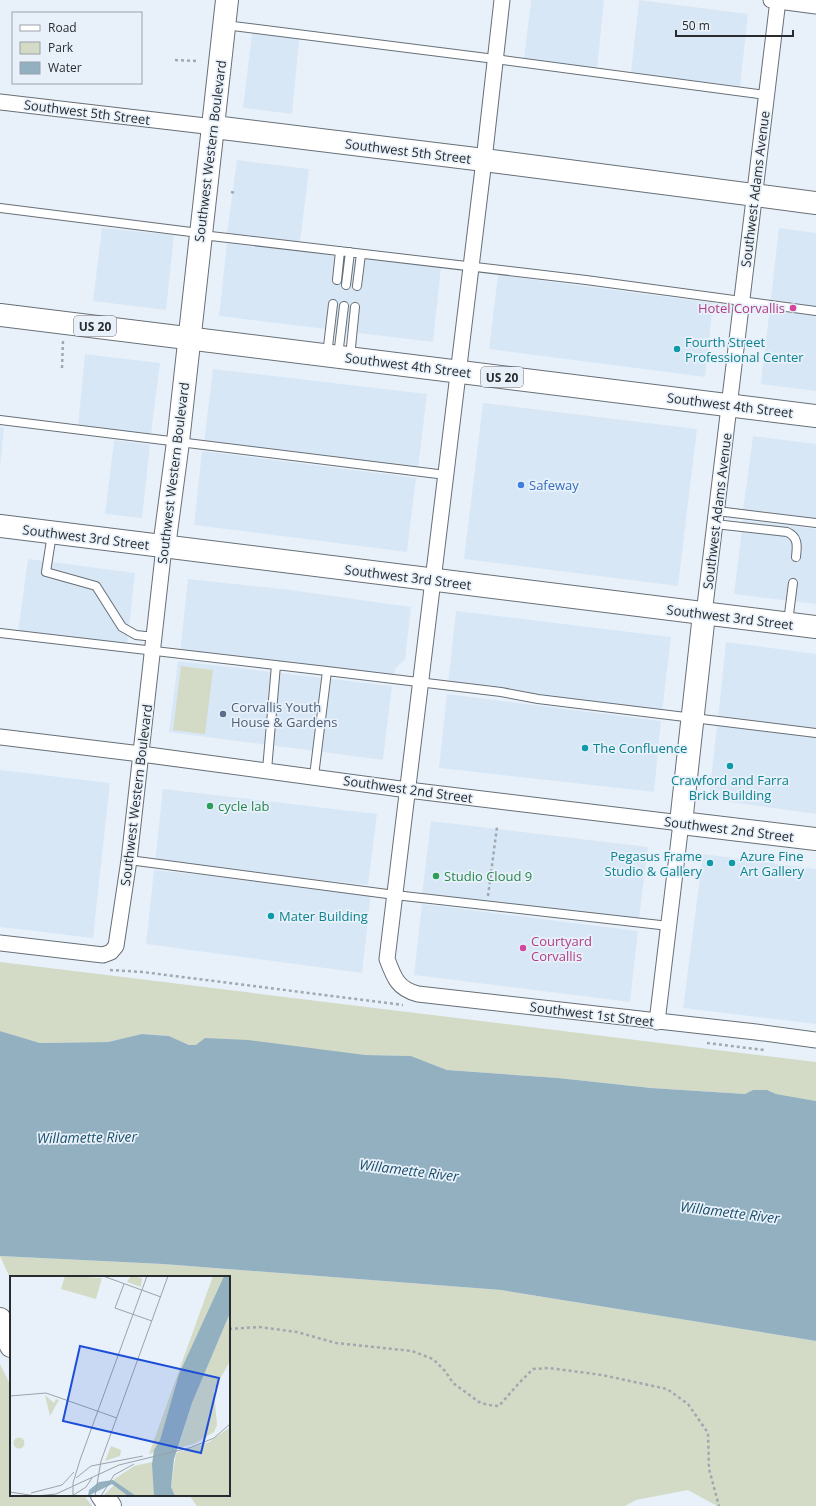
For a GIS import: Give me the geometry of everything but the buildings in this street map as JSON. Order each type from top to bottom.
[{"type":"main road","name":"Southwest Western Boulevard","points":[[164,547],[178,442],[227,0]]},
{"type":"main road","name":"Southwest 5th Street","points":[[214,127],[755,194],[816,203]]},
{"type":"main road","name":"Southwest 4th Street","points":[[0,314],[816,416]]},
{"type":"main road","name":"Southwest 3rd Street","points":[[0,526],[434,581],[816,627]]},
{"type":"main road","name":"Southwest Adams Avenue","points":[[681,823],[704,614]]},
{"type":"main road","name":"Southwest 2nd Street","points":[[681,823],[816,839]]},
{"type":"main road","points":[[0,1319],[10,1345]]},
{"type":"main road","points":[[0,1325],[10,1346]]},
{"type":"main road","points":[[0,1332],[10,1347]]},
{"type":"main road","points":[[103,1496],[110,1506]]},
{"type":"street","points":[[395,895],[434,581],[502,0]]},
{"type":"street","points":[[776,0],[816,6]]},
{"type":"street","name":"Southwest Adams Avenue","points":[[704,614],[755,194],[776,0]]},
{"type":"street","name":"Southwest 5th Street","points":[[0,102],[214,127]]},
{"type":"street","name":"Southwest Western Boulevard","points":[[0,943],[103,955],[111,952],[116,946],[129,860],[164,547]]},
{"type":"street","name":"Southwest 2nd Street","points":[[0,738],[141,754],[314,776],[408,790],[681,823]]},
{"type":"street","name":"Southwest Adams Avenue","points":[[658,1022],[681,823]]},
{"type":"street","name":"Southwest 1st Street","points":[[395,895],[387,959],[393,976],[399,985],[409,992],[816,1040]]},
{"type":"lane","points":[[224,25],[766,95]]},
{"type":"lane","points":[[0,208],[361,254],[586,280],[816,311]]},
{"type":"lane","points":[[337,280],[340,251]]},
{"type":"lane","points":[[346,285],[350,252]]},
{"type":"lane","points":[[357,286],[361,254]]},
{"type":"lane","points":[[333,304],[338,357]]},
{"type":"lane","points":[[338,357],[344,306]]},
{"type":"lane","points":[[338,357],[355,307]]},
{"type":"lane","points":[[0,420],[446,475]]},
{"type":"lane","points":[[716,517],[816,524]]},
{"type":"lane","points":[[716,517],[792,534],[796,538],[796,557]]},
{"type":"lane","points":[[52,533],[46,572],[96,586],[122,627],[153,644]]},
{"type":"lane","points":[[788,624],[793,583]]},
{"type":"lane","points":[[0,633],[153,644],[276,665],[501,692],[538,699],[816,732]]},
{"type":"lane","points":[[267,770],[276,665]]},
{"type":"lane","points":[[314,776],[327,671]]},
{"type":"lane","points":[[129,860],[395,895],[669,926]]},
{"type":"path","points":[[175,60],[196,61]]},
{"type":"path","points":[[62,368],[64,322]]},
{"type":"path","points":[[487,906],[497,827]]},
{"type":"path","points":[[230,1329],[259,1328],[289,1331],[336,1343],[412,1352],[433,1359],[445,1371],[453,1383],[479,1402],[488,1405],[499,1406],[533,1369],[549,1368],[602,1375],[667,1390],[688,1404],[708,1433],[709,1469],[719,1506]]},
{"type":"shaded area","points":[[531,0],[604,0],[597,69],[524,59]]},
{"type":"shaded area","points":[[639,0],[748,14],[740,86],[631,73]]},
{"type":"shaded area","points":[[253,25],[300,30],[292,114],[243,108]]},
{"type":"shaded area","points":[[237,160],[309,169],[300,242],[227,233]]},
{"type":"shaded area","points":[[102,228],[174,235],[166,310],[93,301]]},
{"type":"shaded area","name":"Hotel Corvallis","points":[[779,228],[816,233],[816,391],[761,384]]},
{"type":"shaded area","points":[[227,243],[441,268],[433,342],[219,316]]},
{"type":"shaded area","points":[[498,275],[713,303],[705,377],[489,349]]},
{"type":"shaded area","points":[[85,354],[160,363],[151,434],[78,426]]},
{"type":"shaded area","points":[[213,369],[427,394],[418,469],[204,442]]},
{"type":"shaded area","points":[[483,403],[697,429],[678,586],[464,559]]},
{"type":"shaded area","points":[[0,427],[4,428],[0,468]]},
{"type":"shaded area","points":[[753,436],[816,444],[816,520],[743,510]]},
{"type":"shaded area","points":[[114,440],[150,445],[142,518],[105,514]]},
{"type":"shaded area","points":[[202,451],[416,478],[407,552],[194,525]]},
{"type":"shaded area","points":[[743,520],[816,529],[816,604],[734,594]]},
{"type":"shaded area","points":[[28,559],[135,573],[127,645],[18,632]]},
{"type":"shaded area","points":[[188,579],[290,590],[411,607],[405,659],[396,668],[393,676],[180,653]]},
{"type":"shaded area","points":[[456,611],[671,637],[662,713],[448,684]]},
{"type":"shaded area","points":[[726,642],[816,654],[816,730],[718,719]]},
{"type":"shaded area","points":[[178,661],[392,686],[383,760],[169,732]]},
{"type":"shaded area","points":[[447,694],[661,721],[654,792],[439,768]]},
{"type":"shaded area","points":[[717,725],[816,738],[816,814],[709,799]]},
{"type":"shaded area","points":[[0,770],[110,783],[93,938],[0,927]]},
{"type":"shaded area","points":[[163,789],[377,814],[368,885],[155,862]]},
{"type":"shaded area","points":[[431,821],[648,847],[639,919],[422,894]]},
{"type":"shaded area","points":[[703,854],[816,869],[816,1024],[683,1008]]},
{"type":"shaded area","points":[[154,870],[371,893],[362,973],[146,944]]},
{"type":"shaded area","points":[[422,904],[638,931],[630,1002],[414,975]]},
{"type":"green space","points":[[181,666],[213,670],[205,734],[173,730]]},
{"type":"green space","points":[[0,962],[816,1062],[816,1101],[776,1094],[767,1090],[753,1090],[745,1094],[651,1088],[558,1078],[447,1070],[411,1056],[365,1055],[189,1045],[169,1036],[143,1034],[108,1042],[40,1043],[0,1031]]},
{"type":"green space","points":[[0,1256],[163,1264],[501,1290],[816,1341],[816,1506],[717,1506],[688,1490],[636,1500],[625,1506],[197,1506],[190,1496],[230,1496],[230,1276],[10,1276],[10,1278]]},
{"type":"green space","points":[[0,1364],[10,1384],[10,1496],[85,1496],[92,1506],[0,1506]]},
{"type":"water","name":"Willamette River","points":[[0,1031],[40,1043],[108,1042],[142,1034],[169,1036],[189,1045],[196,1045],[205,1038],[248,1040],[365,1055],[411,1056],[447,1070],[558,1078],[651,1088],[745,1094],[753,1090],[767,1090],[776,1094],[816,1101],[816,1341],[501,1290],[163,1264],[0,1256]]},
{"type":"place","name":"Hotel Corvallis","points":[[793,308]]},
{"type":"place","name":"Fourth Street Professional Center","points":[[677,349]]},
{"type":"place","name":"Safeway","points":[[521,485]]},
{"type":"place","name":"Corvallis Youth House & Gardens","points":[[223,714]]},
{"type":"place","name":"The Confluence","points":[[585,748]]},
{"type":"place","name":"Crawford and Farra Brick Building","points":[[730,766]]},
{"type":"place","name":"cycle lab","points":[[210,806]]},
{"type":"place","name":"Pegasus Frame Studio & Gallery","points":[[710,863]]},
{"type":"place","name":"Azure Fine Art Gallery","points":[[732,863]]},
{"type":"place","name":"Studio Cloud 9","points":[[436,876]]},
{"type":"place","name":"Mater Building","points":[[271,916]]},
{"type":"place","name":"Courtyard Corvallis","points":[[523,948]]}]
